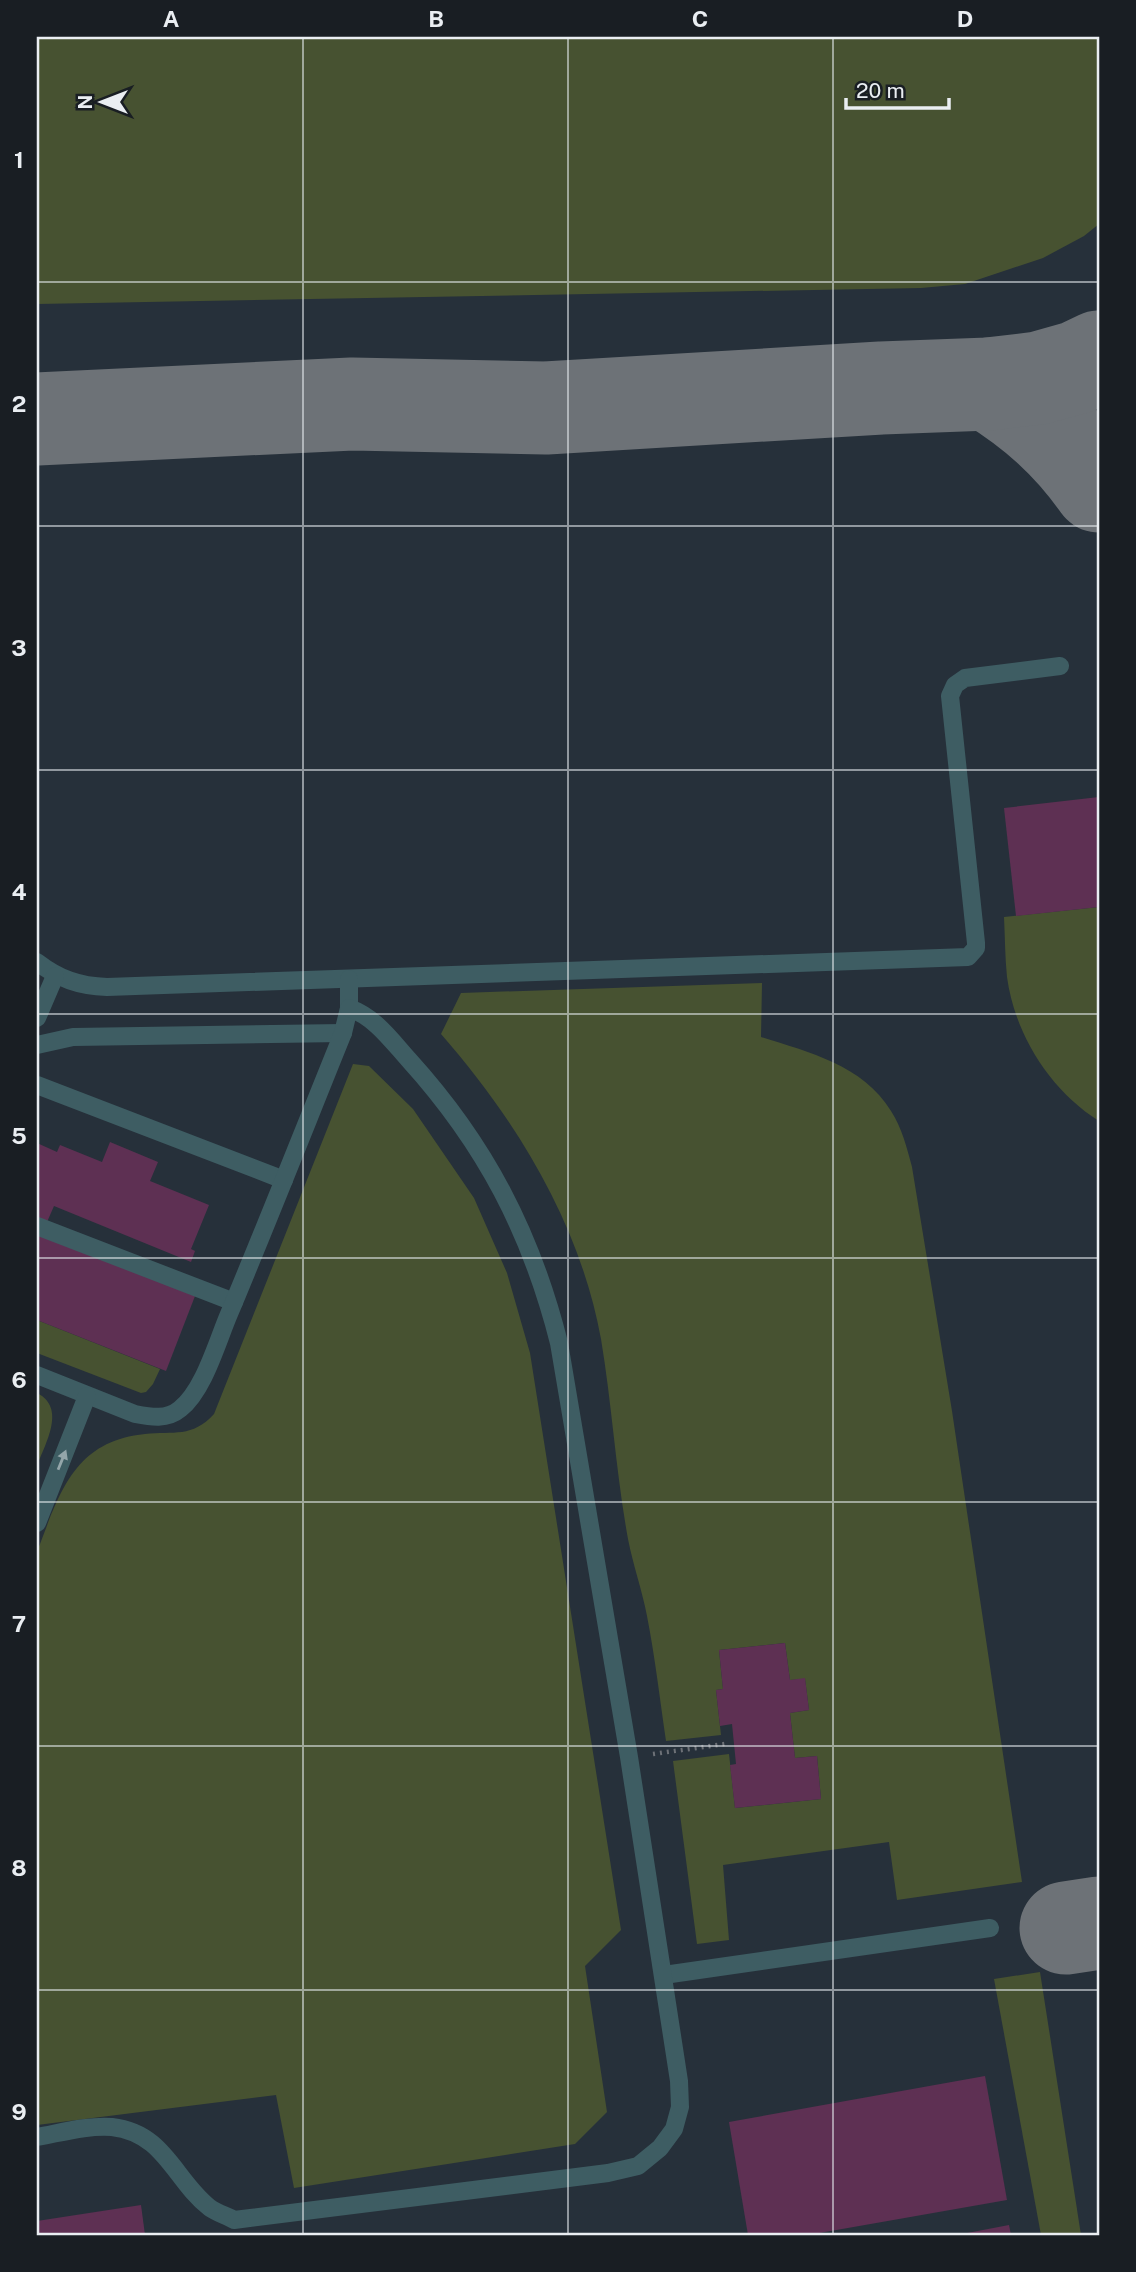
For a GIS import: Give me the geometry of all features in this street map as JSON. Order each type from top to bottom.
[{"type":"lane","points":[[37,962],[55,975],[88,986],[107,986],[968,957],[976,948],[976,943],[950,695],[955,685],[965,678],[1060,666]]},
{"type":"lane","points":[[37,1018],[55,975]]},
{"type":"lane","points":[[37,1376],[135,1415],[167,1416],[180,1409],[191,1397],[234,1303],[343,1033],[349,1008],[349,979]]},
{"type":"lane","points":[[37,2137],[112,2127],[134,2133],[154,2144],[211,2209],[234,2220],[618,2171],[638,2165],[660,2148],[674,2129],[680,2107],[679,2081],[664,1975],[559,1343],[548,1301],[518,1221],[499,1183],[453,1111],[373,1020],[349,1008]]},
{"type":"lane","points":[[37,1045],[73,1037],[343,1033]]},
{"type":"lane","points":[[37,1085],[284,1180]]},
{"type":"lane","points":[[37,1226],[234,1303]]},
{"type":"lane","points":[[37,1523],[87,1396]]},
{"type":"lane","points":[[664,1975],[990,1928]]},
{"type":"path","points":[[629,1757],[725,1744]]},
{"type":"shaded area","points":[[37,37],[1099,37],[1099,2235],[37,2235]]},
{"type":"green space","points":[[37,37],[1099,37],[1099,224],[1084,236],[1043,258],[965,284],[921,288],[37,304]]},
{"type":"green space","points":[[1099,907],[1099,1121],[1065,1094],[1050,1077],[1027,1040],[1011,999],[1007,977],[1004,917]]},
{"type":"green space","points":[[762,983],[761,1037],[833,1062],[865,1082],[891,1111],[908,1153],[952,1411],[1022,1882],[897,1900],[889,1842],[723,1865],[729,1940],[697,1944],[673,1761],[729,1754],[735,1808],[821,1799],[817,1756],[795,1758],[790,1713],[809,1710],[805,1679],[790,1680],[785,1643],[719,1650],[723,1689],[716,1690],[721,1735],[666,1741],[647,1616],[628,1539],[601,1339],[578,1255],[542,1176],[519,1138],[469,1067],[441,1034],[461,993]]},
{"type":"green space","points":[[353,1064],[369,1066],[413,1109],[474,1198],[507,1273],[530,1353],[621,1930],[585,1966],[607,2112],[575,2144],[294,2188],[276,2095],[37,2125],[37,1552],[62,1491],[85,1459],[101,1447],[121,1439],[190,1430],[206,1422],[214,1414]]},
{"type":"green space","points":[[37,1320],[160,1369],[153,1384],[146,1392],[141,1393],[37,1353]]},
{"type":"green space","points":[[37,1393],[51,1408],[52,1417],[37,1466]]},
{"type":"green space","points":[[1040,1972],[1081,2235],[1041,2235],[994,1979]]},
{"type":"building","points":[[1099,797],[1099,907],[1016,916],[1004,808]]},
{"type":"building","points":[[110,1142],[158,1162],[150,1181],[209,1205],[191,1249],[195,1251],[191,1262],[54,1206],[47,1222],[37,1218],[37,1143],[57,1152],[60,1145],[102,1162]]},
{"type":"building","points":[[37,1233],[195,1296],[166,1371],[37,1320]]},
{"type":"building","points":[[785,1643],[790,1680],[805,1678],[809,1710],[790,1713],[795,1758],[817,1756],[821,1799],[735,1808],[730,1765],[736,1764],[732,1724],[720,1726],[716,1690],[723,1689],[719,1650]]},
{"type":"building","points":[[985,2076],[1007,2200],[808,2235],[748,2235],[729,2122]]},
{"type":"building","points":[[141,2205],[145,2235],[37,2235],[37,2221]]},
{"type":"building","points":[[1009,2225],[1011,2235],[962,2235],[962,2234]]},
{"type":"taxiway","points":[[37,419],[352,404],[546,408],[989,384],[1039,378],[1078,367],[1099,357]]},
{"type":"taxiway","points":[[989,384],[1050,429],[1099,486]]},
{"type":"taxiway","points":[[1066,1928],[1099,1923]]}]
